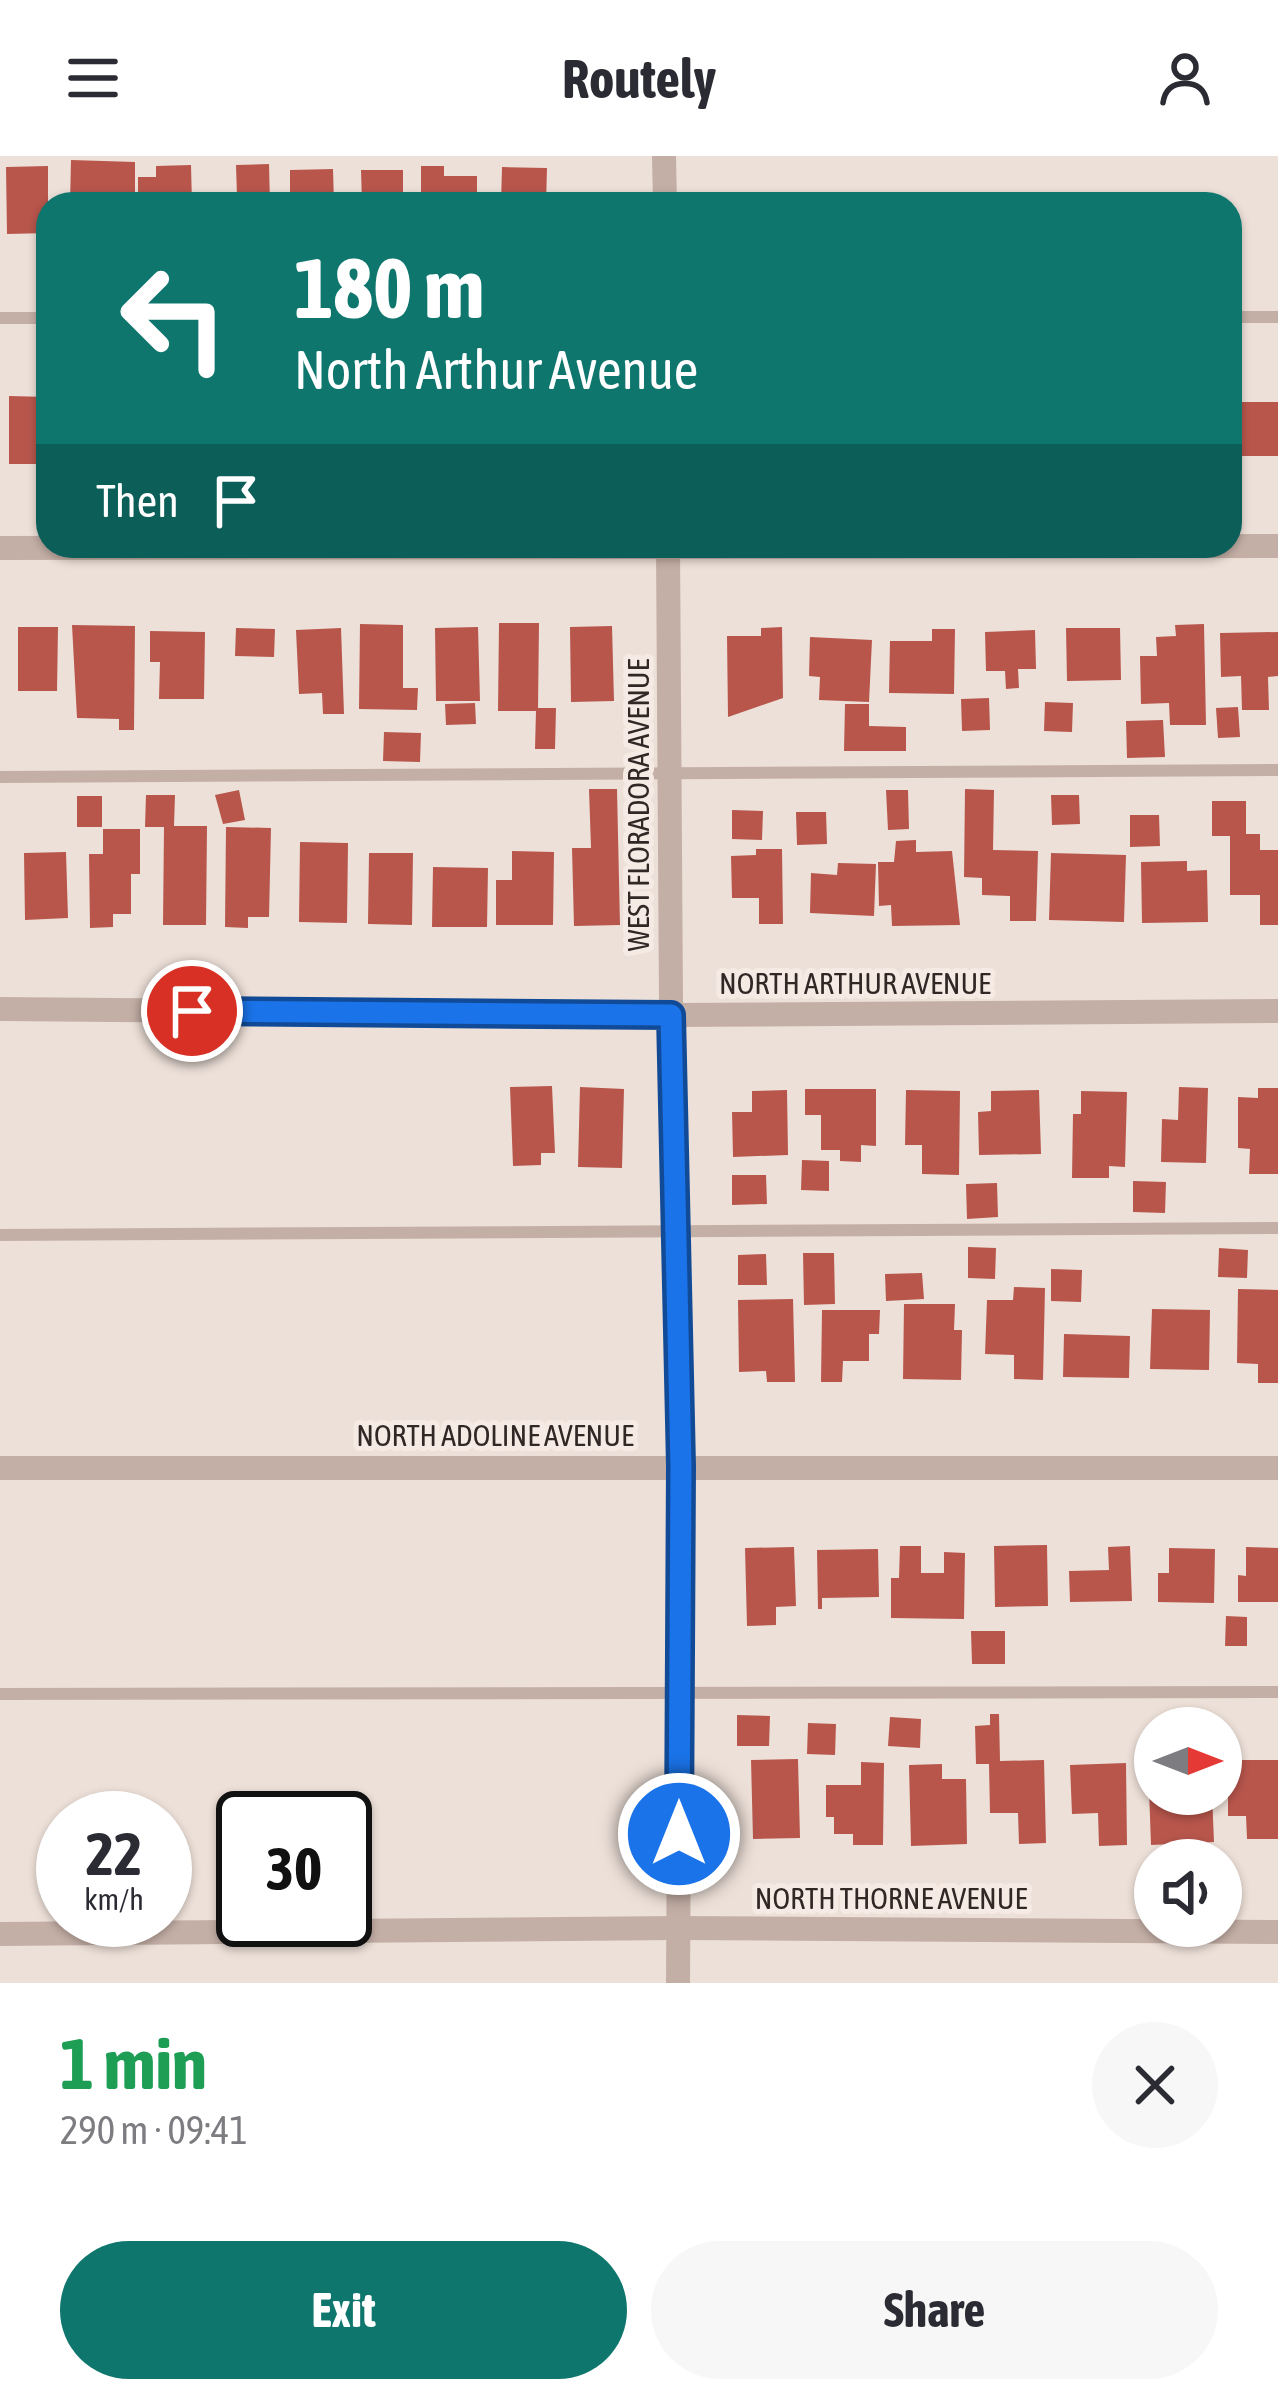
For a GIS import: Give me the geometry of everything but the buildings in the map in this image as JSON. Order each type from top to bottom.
[{"type":"street","points":[[664,156],[665,192]]},
{"type":"street","points":[[1242,546],[1278,546]]},
{"type":"street","points":[[0,548],[36,548]]},
{"type":"street","name":"WEST FLORADORA AVENUE","points":[[668,558],[681,1466],[678,1983]]},
{"type":"street","name":"NORTH ARTHUR AVENUE","points":[[0,1010],[671,1015],[1278,1012]]},
{"type":"street","name":"NORTH ADOLINE AVENUE","points":[[0,1468],[1278,1468]]},
{"type":"street","name":"NORTH THORNE AVENUE","points":[[0,1934],[678,1928],[1278,1931]]},
{"type":"lane","points":[[0,318],[36,317]]},
{"type":"lane","points":[[1242,317],[1278,317]]},
{"type":"lane","points":[[0,777],[1278,770]]},
{"type":"lane","points":[[0,1235],[1278,1228]]},
{"type":"lane","points":[[0,1694],[1278,1692]]},
{"type":"route","points":[[192,1011],[671,1015],[681,1466],[679,1834]]}]
